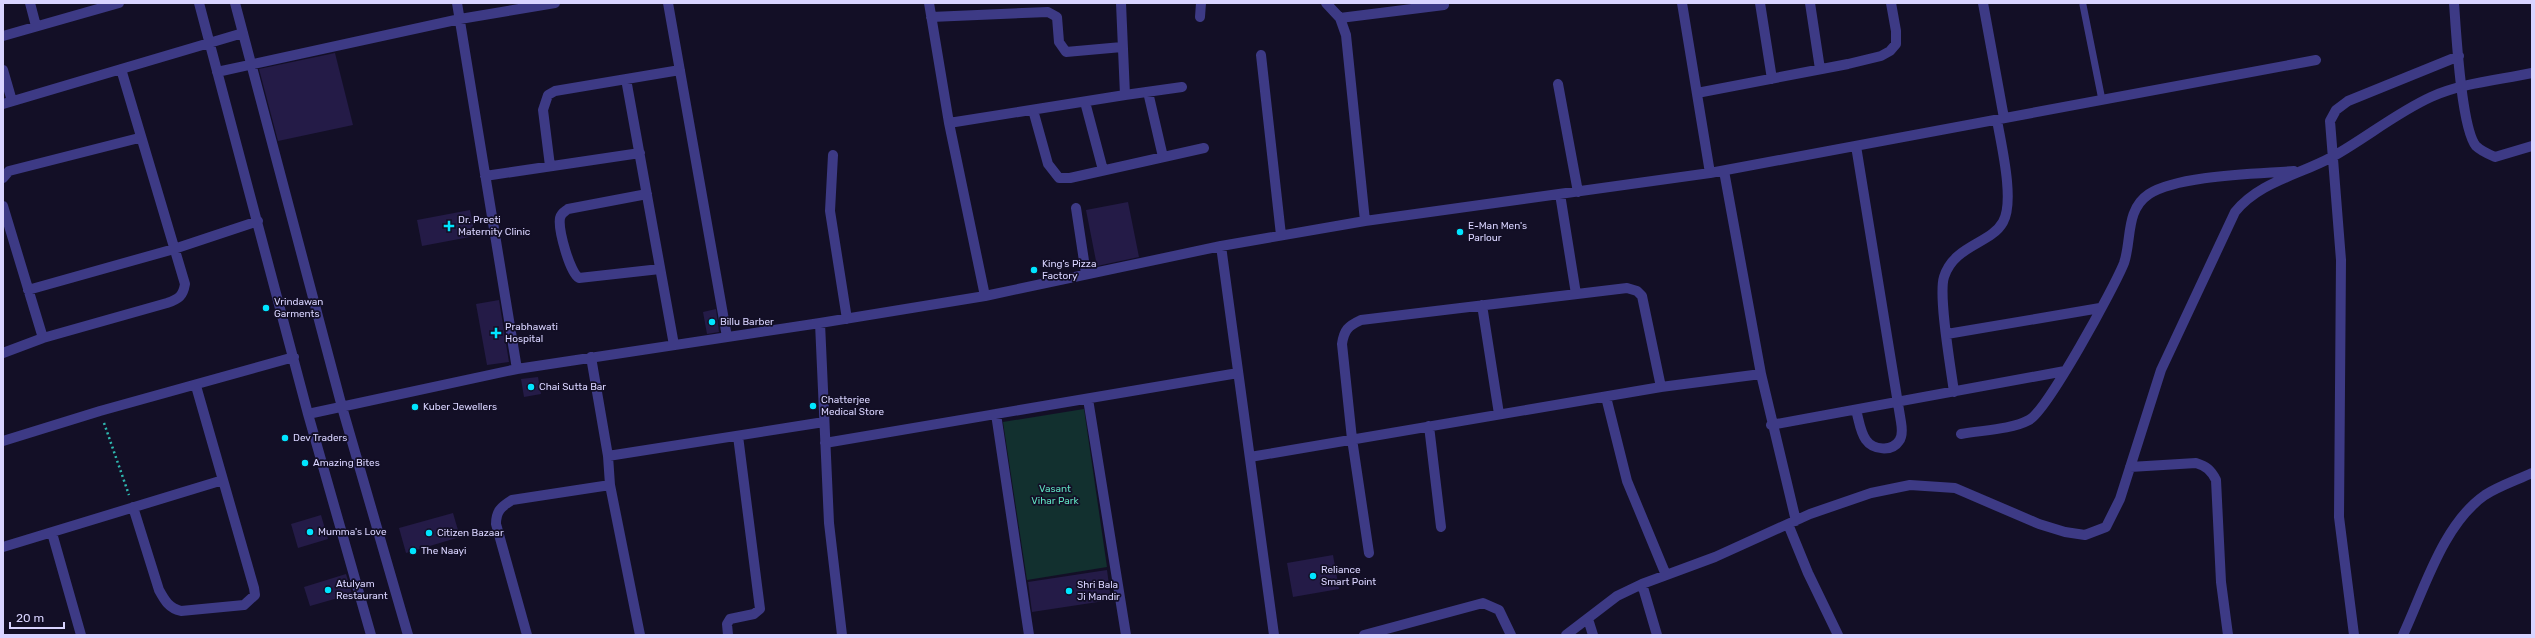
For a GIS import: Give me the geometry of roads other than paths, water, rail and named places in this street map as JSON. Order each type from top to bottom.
[{"type":"street","points":[[30,3],[36,26]]},
{"type":"street","points":[[199,3],[211,41],[217,72],[258,221],[308,414],[371,635]]},
{"type":"street","points":[[235,3],[342,407],[408,635]]},
{"type":"street","points":[[457,3],[517,369]]},
{"type":"street","points":[[217,72],[460,19],[555,3]]},
{"type":"street","points":[[668,3],[727,337]]},
{"type":"street","points":[[929,3],[949,123],[985,296]]},
{"type":"street","points":[[1018,3],[1020,14]]},
{"type":"street","points":[[1122,3],[1122,47],[1125,95]]},
{"type":"street","points":[[1200,17],[1201,3]]},
{"type":"street","points":[[1326,3],[1340,18],[1346,35],[1365,221]]},
{"type":"street","points":[[1682,3],[1710,173]]},
{"type":"street","points":[[1760,3],[1772,79]]},
{"type":"street","points":[[1810,3],[1820,70]]},
{"type":"street","points":[[1697,93],[1820,70],[1881,56],[1890,51],[1896,44],[1896,31],[1890,3]]},
{"type":"street","points":[[1954,392],[1943,285],[1948,268],[1960,253],[1998,229],[2006,213],[2008,196],[2001,119],[1983,3]]},
{"type":"street","points":[[2454,3],[2462,87],[2469,129],[2476,145],[2495,157],[2532,146]]},
{"type":"street","points":[[3,36],[113,4]]},
{"type":"street","points":[[1340,18],[1444,5]]},
{"type":"street","points":[[931,17],[1048,12],[1055,14],[1060,23],[1059,42],[1066,52],[1122,47]]},
{"type":"street","points":[[3,70],[8,102],[211,41],[243,33]]},
{"type":"street","points":[[1260,55],[1281,235]]},
{"type":"street","points":[[2354,635],[2339,517],[2341,260],[2330,121],[2336,110],[2348,101],[2459,56]]},
{"type":"street","points":[[308,414],[517,369],[847,319],[985,296],[1221,246],[1365,221],[1724,171],[2316,60]]},
{"type":"street","points":[[3,353],[43,338],[177,300],[183,294],[185,284],[140,138],[121,69]]},
{"type":"street","points":[[550,166],[543,110],[548,95],[555,91],[680,70]]},
{"type":"street","points":[[1566,635],[1618,596],[1642,584],[1715,557],[1792,522],[1872,493],[1910,485],[1931,485],[1955,488],[2038,524],[2065,532],[2085,535],[2106,527],[2120,499],[2161,370],[2235,212],[2244,200],[2264,188],[2332,157],[2420,103],[2462,87],[2532,73]]},
{"type":"street","points":[[626,79],[674,345]]},
{"type":"street","points":[[1558,84],[1578,192]]},
{"type":"street","points":[[949,123],[1182,87]]},
{"type":"street","points":[[1148,92],[1163,157]]},
{"type":"street","points":[[1085,102],[1104,170]]},
{"type":"street","points":[[1033,110],[1048,164],[1053,173],[1059,178],[1070,178],[1204,148]]},
{"type":"street","points":[[3,178],[9,171],[140,138]]},
{"type":"street","points":[[1856,146],[1898,402],[1902,434],[1899,441],[1893,446],[1879,448],[1871,446],[1863,436],[1856,410]]},
{"type":"street","points":[[485,176],[640,152]]},
{"type":"street","points":[[833,155],[830,211],[847,319]]},
{"type":"street","points":[[1962,434],[2029,420],[2037,415],[2046,404],[2124,263],[2128,231],[2138,204],[2148,194],[2159,189],[2201,180],[2302,170]]},
{"type":"street","points":[[1724,171],[1760,374],[1792,522],[1808,573],[1838,635]]},
{"type":"street","points":[[647,194],[568,209],[562,213],[560,219],[561,230],[571,269],[579,278],[660,269]]},
{"type":"street","points":[[1560,194],[1576,294]]},
{"type":"street","points":[[3,206],[43,338]]},
{"type":"street","points":[[1076,208],[1086,274]]},
{"type":"street","points":[[28,290],[174,249],[258,221]]},
{"type":"street","points":[[1221,246],[1274,635]]},
{"type":"street","points":[[1369,553],[1352,439],[1342,344],[1344,331],[1350,325],[1361,320],[1628,288],[1637,291],[1642,296],[1661,387]]},
{"type":"street","points":[[1482,305],[1499,414]]},
{"type":"street","points":[[1947,334],[2100,308]]},
{"type":"street","points":[[820,323],[829,523],[842,635]]},
{"type":"street","points":[[3,441],[100,410],[196,386],[294,357]]},
{"type":"street","points":[[591,357],[608,456],[610,485],[640,635]]},
{"type":"street","points":[[1772,425],[2065,371]]},
{"type":"street","points":[[825,444],[1238,373]]},
{"type":"street","points":[[1250,457],[1661,387],[1760,374]]},
{"type":"street","points":[[133,507],[159,590],[166,602],[173,609],[181,611],[244,605],[254,595],[254,588],[196,386]]},
{"type":"street","points":[[1606,397],[1627,481],[1666,575]]},
{"type":"street","points":[[1088,399],[1126,635]]},
{"type":"street","points":[[996,414],[1029,635]]},
{"type":"street","points":[[608,456],[824,422]]},
{"type":"street","points":[[1428,426],[1441,527]]},
{"type":"street","points":[[728,635],[727,624],[730,619],[754,614],[760,608],[738,436]]},
{"type":"street","points":[[2130,467],[2196,463],[2204,465],[2211,471],[2216,485],[2221,582],[2228,635]]},
{"type":"street","points":[[2403,635],[2446,540],[2465,511],[2486,494],[2532,473]]},
{"type":"street","points":[[3,548],[223,480]]},
{"type":"street","points":[[527,635],[496,524],[496,515],[501,506],[512,500],[610,485]]},
{"type":"street","points":[[52,533],[78,634]]},
{"type":"street","points":[[1642,584],[1657,635]]},
{"type":"street","points":[[1364,635],[1483,602],[1499,610],[1511,635]]},
{"type":"street","points":[[1588,618],[1593,635]]},
{"type":"lane","points":[[2083,5],[2102,100]]},
{"type":"place","name":"Dr. Preeti Maternity Clinic","points":[[449,226]]},
{"type":"place","name":"E-Man Men's Parlour","points":[[1460,232]]},
{"type":"place","name":"King's Pizza Factory","points":[[1034,270]]},
{"type":"place","name":"Vrindawan Garments","points":[[266,308]]},
{"type":"place","name":"Billu Barber","points":[[712,322]]},
{"type":"place","name":"Prabhawati Hospital","points":[[496,333]]},
{"type":"place","name":"Chai Sutta Bar","points":[[531,387]]},
{"type":"place","name":"Chatterjee Medical Store","points":[[813,406]]},
{"type":"place","name":"Kuber Jewellers","points":[[415,407]]},
{"type":"place","name":"Dev Traders","points":[[285,438]]},
{"type":"place","name":"Amazing Bites","points":[[305,463]]},
{"type":"place","name":"Mumma's Love","points":[[310,532]]},
{"type":"place","name":"Citizen Bazaar","points":[[429,533]]},
{"type":"place","name":"The Naayi","points":[[413,551]]},
{"type":"place","name":"Reliance Smart Point","points":[[1313,576]]},
{"type":"place","name":"Atulyam Restaurant","points":[[328,590]]},
{"type":"place","name":"Shri Bala Ji Mandir","points":[[1069,591]]},
{"type":"park label","name":"Vasant Vihar Park","points":[[1055,494]]}]
